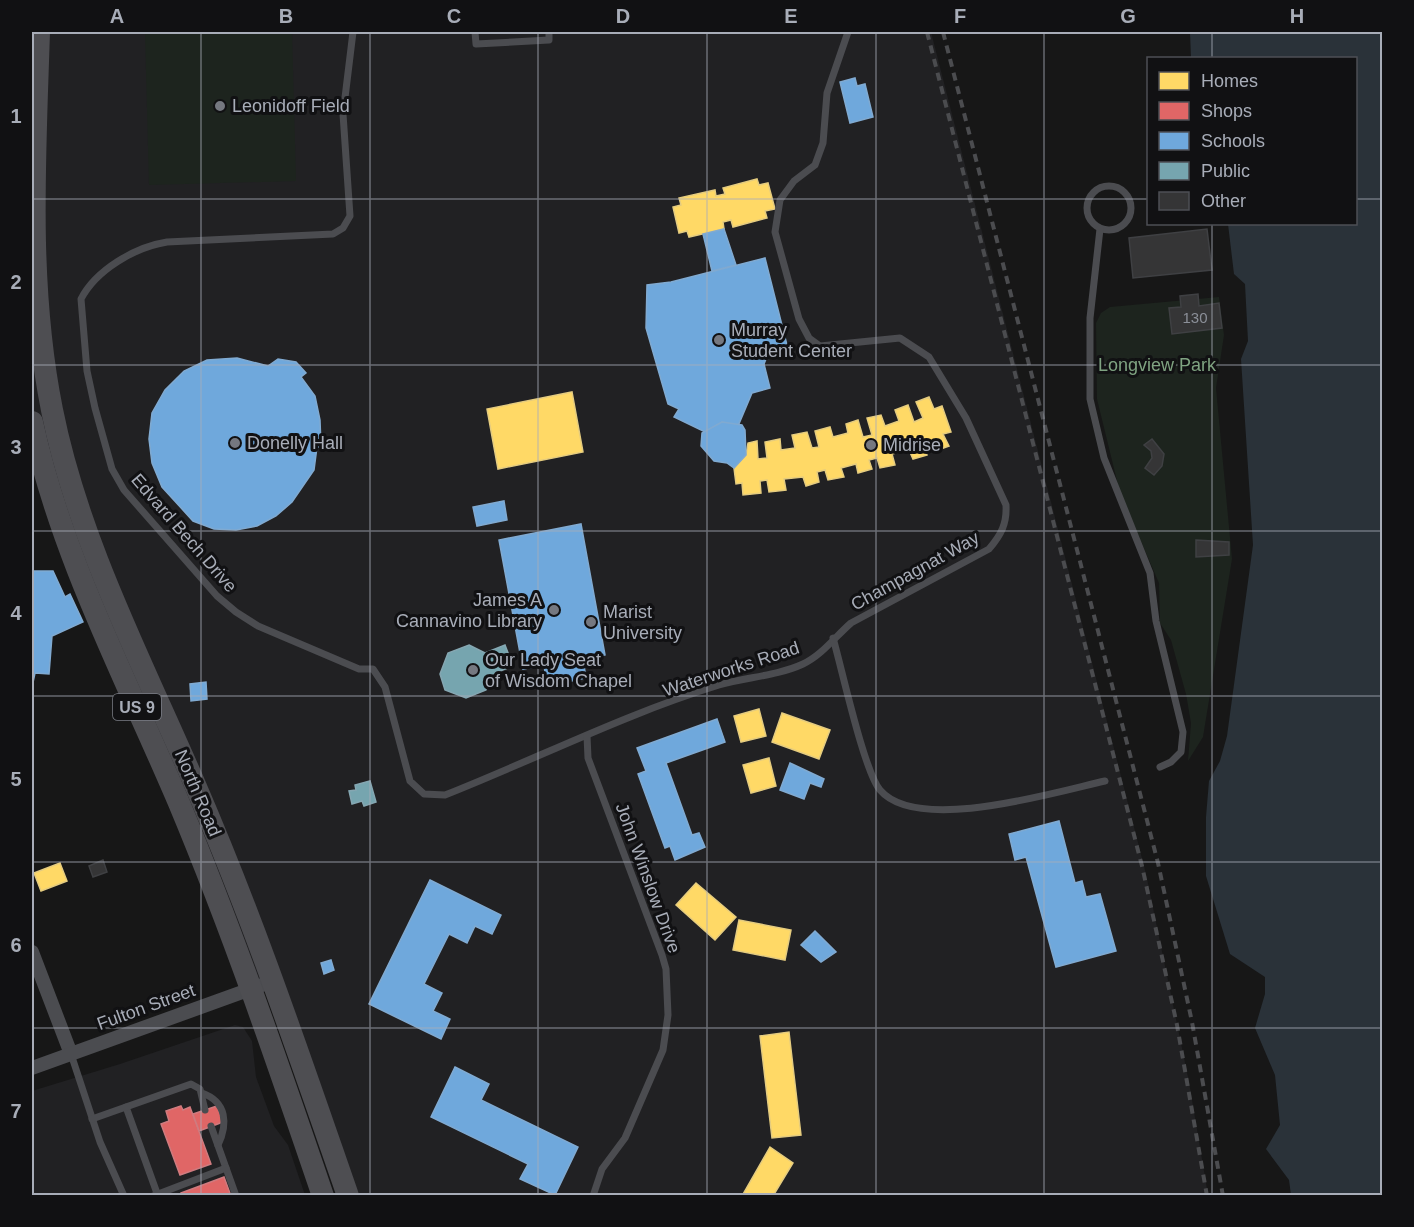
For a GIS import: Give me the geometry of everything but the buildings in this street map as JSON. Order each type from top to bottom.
[{"type":"highway","name":"North Road","points":[[39,32],[34,248],[38,320],[48,391],[64,460],[85,527],[214,829],[273,981],[348,1196]]},
{"type":"highway","name":"North Road","points":[[32,422],[50,495],[70,550],[197,847],[251,989],[323,1196]]},
{"type":"street","points":[[32,952],[71,1053]]},
{"type":"street","name":"Fulton Street","points":[[32,1068],[273,981]]},
{"type":"lane","name":"Edvard Bech Drive","points":[[353,32],[343,114],[350,216],[343,228],[333,234],[167,242],[136,251],[94,280],[81,298],[87,371],[112,469],[124,490],[217,596],[236,612],[258,626],[359,669],[373,669],[385,687],[410,781],[424,794],[435,796]]},
{"type":"lane","points":[[475,32],[476,44],[549,36]]},
{"type":"lane","name":"Champagnat Way","points":[[833,638],[872,610],[989,549],[1000,536],[1007,518],[1006,505],[966,418],[929,357],[900,338],[820,346],[808,338],[799,319],[775,232],[780,200],[794,181],[815,165],[822,143],[827,93],[848,32]]},
{"type":"lane","points":[[1110,186],[1118,187],[1131,201],[1130,216],[1121,227],[1114,230],[1101,229],[1089,218],[1087,203],[1095,190],[1110,186]]},
{"type":"lane","points":[[1101,229],[1090,318],[1088,368],[1090,399],[1104,458],[1150,573],[1156,621],[1183,732],[1181,752],[1171,762],[1160,767]]},
{"type":"lane","name":"Waterworks Road","points":[[435,796],[445,795],[586,736],[720,685],[802,665],[822,652],[833,638]]},
{"type":"lane","points":[[833,638],[869,767],[879,789],[892,800],[936,810],[962,808],[1029,800],[1105,781]]},
{"type":"lane","name":"John Winslow Drive","points":[[586,736],[588,758],[664,962],[669,1015],[663,1050],[652,1078],[637,1106],[625,1138],[602,1169],[593,1196]]},
{"type":"lane","points":[[71,1053],[92,1119],[124,1196]]},
{"type":"lane","points":[[92,1119],[191,1084],[196,1084],[202,1093],[205,1110]]},
{"type":"lane","points":[[202,1093],[217,1101],[225,1119],[218,1145]]},
{"type":"lane","points":[[126,1107],[156,1195],[226,1168]]},
{"type":"lane","points":[[211,1126],[236,1196]]},
{"type":"shaded area","name":"Marist University","points":[[32,32],[931,32],[1146,874],[1189,1082],[1208,1195],[347,1195],[271,979],[249,987],[32,422]]},
{"type":"shaded area","points":[[1190,32],[1382,32],[1382,1195],[1291,1195],[1289,1180],[1266,1149],[1280,1125],[1275,1075],[1255,1028],[1265,994],[1265,977],[1230,954],[1206,876],[1206,817],[1209,781],[1220,761],[1227,736],[1253,545],[1241,359],[1248,341],[1245,284],[1234,274],[1228,225],[1357,225],[1357,57],[1191,57]]},
{"type":"shaded area","points":[[235,1025],[243,1027],[252,1041],[256,1077],[274,1126],[288,1145],[305,1195],[32,1196],[32,1091]]},
{"type":"green space","name":"Leonidoff Field","points":[[145,32],[292,32],[296,181],[149,185]]},
{"type":"green space","name":"Longview Park","points":[[1219,297],[1224,335],[1216,388],[1232,559],[1203,737],[1188,761],[1191,723],[1186,694],[1171,640],[1160,623],[1159,583],[1120,493],[1097,399],[1096,323],[1101,313],[1110,307]]},
{"type":"railway","points":[[927,32],[1142,866],[1177,1025],[1207,1196]]},
{"type":"railway","points":[[943,32],[1158,863],[1192,1022],[1223,1196]]},
{"type":"place","name":"Leonidoff Field","points":[[220,106]]},
{"type":"place","name":"Murray Student Center","points":[[719,340]]},
{"type":"place","name":"Donelly Hall","points":[[235,443]]},
{"type":"place","name":"Midrise","points":[[871,445]]},
{"type":"place","name":"James A Cannavino Library","points":[[554,610]]},
{"type":"place","name":"Marist University","points":[[591,622]]},
{"type":"place","name":"Our Lady Seat of Wisdom Chapel","points":[[473,670]]}]
